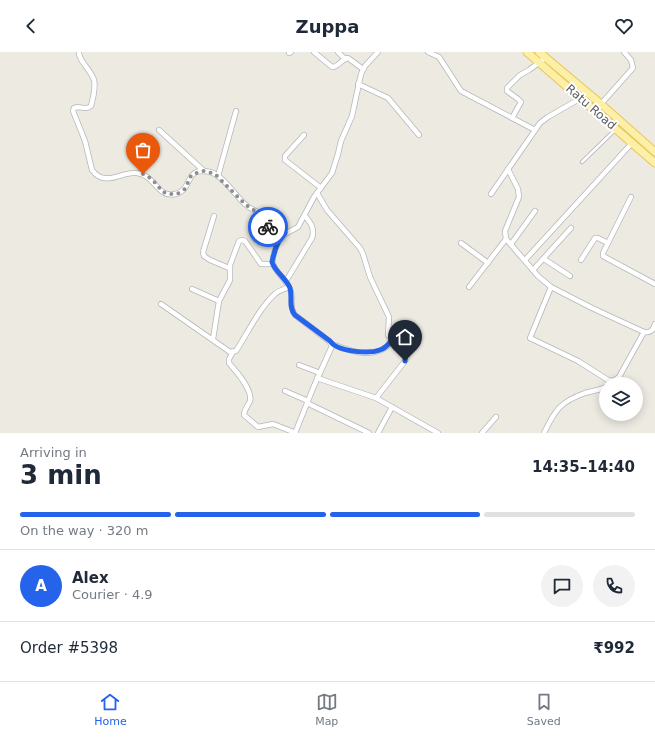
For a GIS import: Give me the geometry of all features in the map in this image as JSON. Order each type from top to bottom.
[{"type":"main road","name":"Ratu Road","points":[[527,52],[655,163]]},
{"type":"main road","name":"Ratu Road","points":[[539,52],[655,152]]},
{"type":"street","points":[[79,52],[80,59],[87,66],[94,79],[95,85],[92,106],[88,108],[76,107],[74,108],[73,112],[85,140],[94,173],[106,178],[138,173],[152,179],[163,192],[169,194],[181,192],[187,186],[191,176],[198,172],[210,172],[218,176],[246,205],[260,214],[266,226],[285,233]]},
{"type":"street","points":[[314,52],[332,67],[338,66],[345,58]]},
{"type":"street","points":[[338,52],[363,69]]},
{"type":"street","points":[[378,52],[363,69],[358,84],[352,116],[341,141],[334,169],[330,177],[317,193],[301,222],[295,229],[281,236],[273,257],[273,264],[289,287],[291,293],[292,311],[332,344],[351,350],[368,352],[385,348],[392,340]]},
{"type":"street","points":[[428,52],[439,57],[461,91],[535,130]]},
{"type":"street","points":[[601,104],[634,68],[631,60],[624,52]]},
{"type":"street","points":[[512,118],[521,102],[507,91],[507,88],[520,75],[545,58]]},
{"type":"street","points":[[358,84],[388,98],[420,135]]},
{"type":"street","points":[[491,194],[540,123],[581,98]]},
{"type":"street","points":[[218,176],[236,111]]},
{"type":"street","points":[[159,130],[204,171]]},
{"type":"street","points":[[304,135],[285,156],[285,160],[321,188]]},
{"type":"street","points":[[525,260],[632,142]]},
{"type":"street","points":[[469,287],[506,239],[506,231],[519,197],[518,189],[508,169]]},
{"type":"street","points":[[317,193],[327,210],[360,248],[370,277],[389,317],[388,335],[404,352],[406,359],[376,398]]},
{"type":"street","points":[[631,197],[603,253],[603,256],[655,284]]},
{"type":"street","points":[[511,244],[535,211]]},
{"type":"street","points":[[214,216],[203,252],[204,256],[230,268]]},
{"type":"street","points":[[286,281],[313,235],[312,226],[305,216]]},
{"type":"street","points":[[533,270],[571,228]]},
{"type":"street","points":[[581,260],[594,238],[598,238],[608,243]]},
{"type":"street","points":[[506,239],[540,279],[551,287],[644,332],[648,333],[652,331],[655,324]]},
{"type":"street","points":[[213,339],[219,301],[230,280],[230,268],[239,241],[242,240],[247,243],[261,264],[273,264]]},
{"type":"street","points":[[461,243],[488,263]]},
{"type":"street","points":[[544,259],[570,276]]},
{"type":"street","points":[[289,287],[278,291],[270,299],[236,351],[233,352],[229,359],[229,363],[240,376],[250,398],[250,402],[244,411],[244,415],[258,427],[273,424],[295,433],[307,402],[332,348],[332,344]]},
{"type":"street","points":[[551,287],[530,338],[578,361],[603,377]]},
{"type":"street","points":[[192,289],[219,301]]},
{"type":"street","points":[[161,304],[230,352],[233,352]]},
{"type":"street","points":[[619,377],[644,332]]},
{"type":"street","points":[[299,365],[319,375],[376,398],[438,433]]},
{"type":"street","points":[[544,433],[553,414],[562,404],[582,394],[599,389]]},
{"type":"street","points":[[286,391],[369,433]]},
{"type":"street","points":[[378,433],[392,407]]},
{"type":"street","points":[[482,433],[496,417]]},
{"type":"lane","points":[[582,162],[616,129]]},
{"type":"way so far","points":[[143,174],[152,179],[166,194],[177,194],[181,192],[185,189],[193,174],[204,171],[215,174],[249,208],[260,214],[263,223],[268,227]]},
{"type":"route","points":[[268,227],[285,233],[278,241],[272,262],[289,287],[291,293],[291,307],[295,315],[332,344],[343,348],[368,352],[385,348],[392,340],[406,355],[407,357],[405,361]]}]
